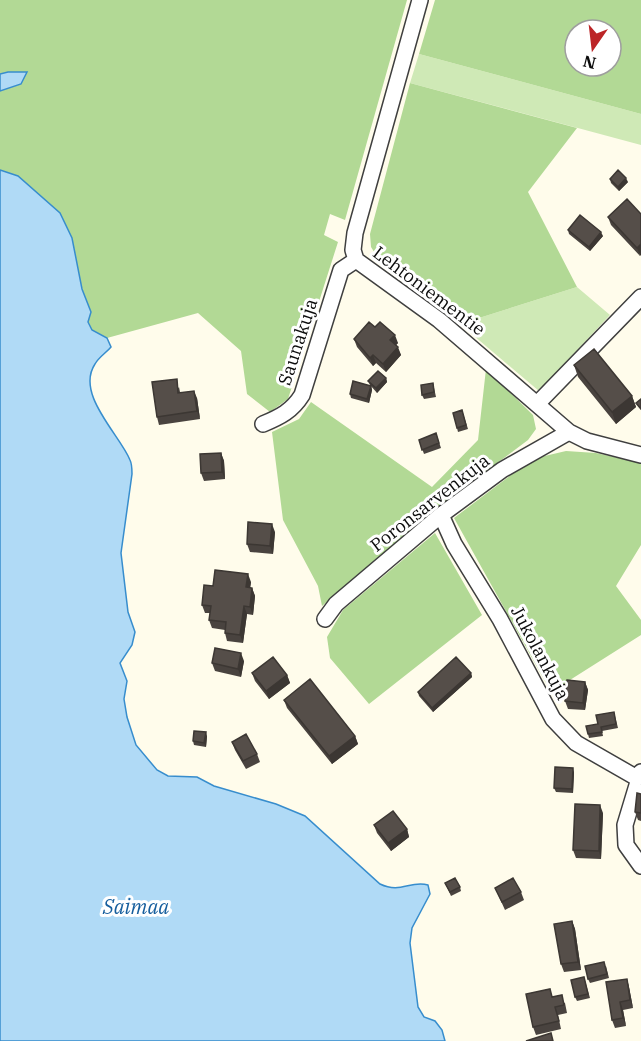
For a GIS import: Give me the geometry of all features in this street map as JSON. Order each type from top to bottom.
[{"type":"street","name":"Lehtoniementie","points":[[420,0],[355,233],[353,250],[356,260],[439,321],[569,432],[587,441],[641,455]]},
{"type":"street","name":"Saunakuja","points":[[263,424],[287,412],[302,395],[340,270],[356,260]]},
{"type":"street","points":[[538,404],[641,297]]},
{"type":"street","name":"Poronsarvenkuja","points":[[326,619],[336,604],[441,515],[502,470],[569,432]]},
{"type":"street","name":"Jukolankuja","points":[[441,515],[454,544],[500,618],[553,719],[576,743],[639,775]]},
{"type":"street","points":[[639,775],[625,825],[626,845],[641,866]]},
{"type":"green space","points":[[0,0],[407,0],[345,220],[330,214],[324,235],[338,242],[288,399],[270,412],[247,394],[241,351],[198,313],[107,338],[92,330],[88,321],[91,312],[82,289],[72,238],[36,192],[18,176],[0,170],[0,91],[21,84],[8,72],[0,74]]},
{"type":"green space","points":[[435,0],[641,0],[641,114],[419,54]]},
{"type":"green space","points":[[419,54],[641,114],[641,145],[410,83]]},
{"type":"green space","points":[[410,83],[577,128],[528,192],[577,287],[460,324],[378,258],[371,247],[370,234]]},
{"type":"green space","points":[[577,287],[610,315],[539,391],[460,324]]},
{"type":"green space","points":[[486,369],[533,415],[536,429],[528,440],[428,515],[322,606],[318,586],[283,520],[272,432],[299,419],[311,402],[432,487],[478,440]]},
{"type":"green space","points":[[566,451],[596,453],[641,463],[641,545],[616,586],[641,620],[641,635],[551,692],[454,518],[532,459]]},
{"type":"green space","points":[[435,533],[482,615],[369,704],[330,658],[327,637],[343,610]]},
{"type":"water","points":[[27,72],[21,84],[0,91],[0,74]]},
{"type":"water","name":"Saimaa","points":[[0,170],[18,176],[60,213],[72,238],[82,289],[91,312],[88,322],[92,330],[107,338],[111,347],[98,359],[90,376],[91,388],[101,414],[125,450],[132,467],[121,553],[128,612],[135,632],[132,645],[120,663],[127,681],[124,699],[127,717],[136,745],[157,770],[168,776],[197,777],[214,786],[276,804],[305,816],[380,884],[394,888],[416,884],[428,885],[430,894],[412,928],[410,943],[418,1007],[424,1017],[435,1021],[442,1030],[445,1041],[0,1041]]},
{"type":"building","points":[[618,170],[626,178],[618,187],[610,179]]},
{"type":"building","points":[[627,199],[641,214],[641,244],[637,248],[608,217]]},
{"type":"building","points":[[580,215],[601,232],[589,247],[568,230]]},
{"type":"building","points":[[369,322],[375,327],[380,322],[395,335],[390,340],[398,347],[383,364],[373,355],[370,358],[354,339]]},
{"type":"building","points":[[594,349],[632,396],[612,412],[574,365]]},
{"type":"building","points":[[378,371],[386,378],[376,388],[368,381]]},
{"type":"building","points":[[177,379],[178,393],[194,391],[197,411],[157,417],[152,382]]},
{"type":"building","points":[[353,381],[371,386],[367,399],[350,394]]},
{"type":"building","points":[[433,383],[434,392],[422,395],[421,385]]},
{"type":"building","points":[[641,399],[641,409],[636,403]]},
{"type":"building","points":[[462,410],[466,425],[457,428],[453,413]]},
{"type":"building","points":[[436,433],[439,443],[422,450],[419,440]]},
{"type":"building","points":[[221,453],[222,472],[201,473],[200,454]]},
{"type":"building","points":[[248,522],[272,524],[270,546],[247,544]]},
{"type":"building","points":[[215,570],[248,574],[246,587],[252,588],[250,607],[244,606],[240,635],[225,633],[226,622],[209,620],[211,606],[202,605],[204,585],[213,586]]},
{"type":"building","points":[[215,648],[241,653],[238,669],[212,663]]},
{"type":"building","points":[[273,657],[287,675],[266,691],[252,673]]},
{"type":"building","points":[[456,657],[471,673],[432,708],[418,692]]},
{"type":"building","points":[[310,679],[355,736],[329,756],[284,700]]},
{"type":"building","points":[[567,680],[585,682],[583,703],[565,701]]},
{"type":"building","points":[[614,712],[616,724],[601,727],[602,732],[588,734],[586,726],[598,724],[596,715]]},
{"type":"building","points":[[194,731],[206,732],[204,743],[193,741]]},
{"type":"building","points":[[246,734],[257,754],[243,761],[232,742]]},
{"type":"building","points":[[555,767],[573,768],[572,789],[554,788]]},
{"type":"building","points":[[637,793],[641,794],[641,813],[635,812]]},
{"type":"building","points":[[575,804],[600,805],[599,851],[573,850]]},
{"type":"building","points":[[393,811],[407,829],[388,843],[374,825]]},
{"type":"building","points":[[455,878],[460,887],[450,892],[445,883]]},
{"type":"building","points":[[513,878],[521,892],[502,902],[495,888]]},
{"type":"building","points":[[572,921],[578,962],[561,964],[554,924]]},
{"type":"building","points":[[604,962],[607,974],[588,979],[585,966]]},
{"type":"building","points":[[584,977],[588,994],[575,997],[571,980]]},
{"type":"building","points":[[627,979],[630,1000],[620,1002],[623,1018],[612,1020],[606,982]]},
{"type":"building","points":[[550,989],[552,997],[562,995],[564,1005],[555,1007],[559,1021],[533,1027],[526,994]]},
{"type":"building","points":[[551,1033],[553,1041],[526,1041]]}]
